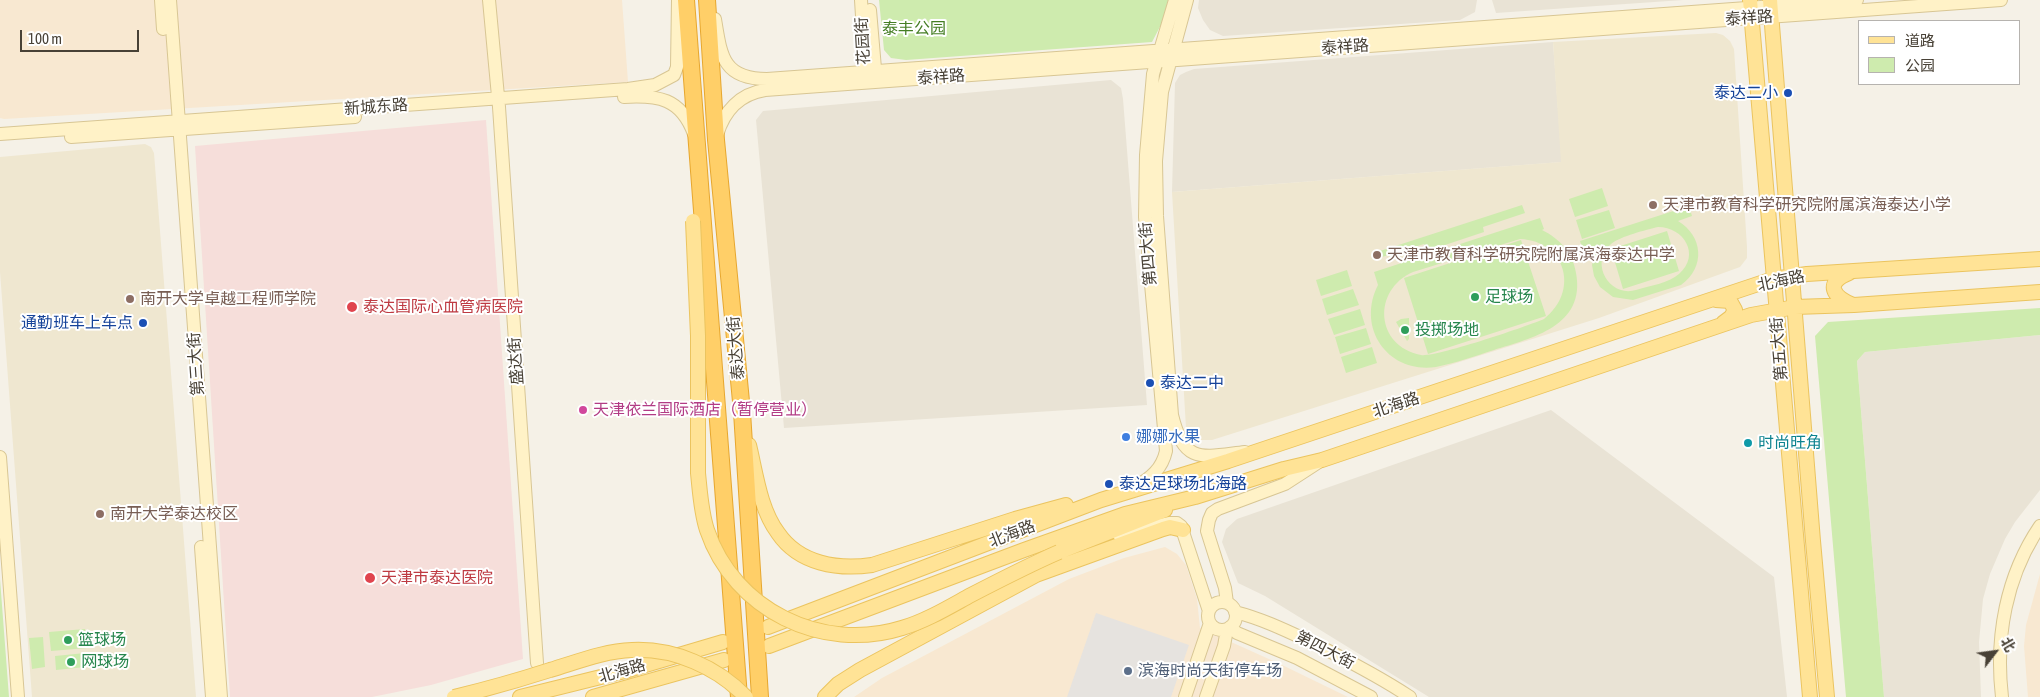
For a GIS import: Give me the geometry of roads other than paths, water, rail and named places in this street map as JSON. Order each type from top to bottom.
[{"type":"highway","name":"泰达大街","points":[[686,0],[739,697]]},
{"type":"highway","name":"泰达大街","points":[[707,0],[716,140],[742,412],[760,697]]},
{"type":"main road","name":"第五大街","points":[[1771,8],[1790,246],[1783,292],[1779,342],[1810,697]]},
{"type":"main road","name":"第五大街","points":[[1751,9],[1772,247],[1783,292],[1798,340],[1827,697]]},
{"type":"main road","points":[[699,184],[693,221],[698,336],[698,474],[700,495],[706,528],[713,546],[724,565],[745,591],[771,612],[802,627],[832,634],[866,636],[890,632],[912,625],[1059,552],[1096,539],[1195,497]]},
{"type":"main road","points":[[1790,246],[1793,257],[1800,266],[1810,271],[1825,273]]},
{"type":"main road","points":[[1744,289],[1753,283],[1766,269],[1772,247]]},
{"type":"main road","name":"北海路","points":[[769,646],[1124,514],[1195,497],[1284,469],[1322,460],[1751,315],[1767,307],[1783,292],[1825,273],[2040,259]]},
{"type":"main road","points":[[1852,272],[1834,282],[1834,288],[1836,295],[1843,301],[1854,305]]},
{"type":"main road","name":"北海路","points":[[768,626],[1101,500],[1258,451],[1744,289],[1783,292]]},
{"type":"main road","points":[[1783,292],[1812,303],[1828,306],[2040,292]]},
{"type":"main road","points":[[1710,301],[1725,300],[1734,305],[1734,313],[1718,326]]},
{"type":"main road","points":[[1751,315],[1762,316],[1769,320],[1779,342]]},
{"type":"main road","points":[[742,412],[761,494],[778,534],[796,551],[826,565],[849,567],[872,565],[1015,519],[1066,505],[1101,500]]},
{"type":"main road","points":[[825,697],[838,684],[860,670],[1036,575],[1163,529],[1170,527],[1183,530]]},
{"type":"main road","name":"北海路","points":[[520,697],[625,671],[723,642]]},
{"type":"main road","points":[[454,697],[589,658],[632,650],[669,654],[696,662],[726,679],[746,697]]},
{"type":"main road","name":"北海路","points":[[593,697],[724,660]]},
{"type":"street","name":"第三大街","points":[[161,0],[174,126],[221,697]]},
{"type":"street","name":"第三大街","points":[[170,0],[174,126],[212,697]]},
{"type":"street","name":"盛达街","points":[[489,0],[499,103],[537,663]]},
{"type":"street","name":"新城东路","points":[[499,103],[628,89],[665,81],[674,75],[677,67],[678,0]]},
{"type":"street","name":"泰祥路","points":[[712,0],[721,56],[726,64],[742,76],[767,79],[871,77]]},
{"type":"street","name":"花园街","points":[[861,0],[871,77]]},
{"type":"street","name":"花园街","points":[[869,0],[871,77]]},
{"type":"street","name":"第四大街","points":[[1127,492],[1154,474],[1164,461],[1166,451],[1145,217],[1146,155],[1151,89],[1158,56],[1175,0]]},
{"type":"street","points":[[1187,0],[1162,92],[1159,111],[1156,195],[1172,416],[1181,442],[1197,454],[1211,456],[1258,451]]},
{"type":"street","name":"泰祥路","points":[[1771,8],[1857,0]]},
{"type":"street","name":"泰祥路","points":[[716,140],[722,120],[728,111],[739,100],[756,91],[871,77],[1751,9],[2001,0]]},
{"type":"street","name":"新城东路","points":[[0,142],[174,126],[499,103],[654,96],[680,108],[689,122],[696,141]]},
{"type":"street","name":"新城东路","points":[[0,134],[174,126]]},
{"type":"street","points":[[0,457],[18,697]]},
{"type":"street","points":[[1206,697],[1224,646],[1228,628],[1235,621],[1207,531],[1212,513],[1218,509],[1286,484],[1322,460]]},
{"type":"street","points":[[1096,539],[1169,523],[1177,523],[1183,530],[1210,617]]},
{"type":"street","points":[[2002,697],[2000,650],[2008,595],[2023,554],[2040,526]]},
{"type":"street","points":[[2009,697],[2007,660],[2012,620],[2021,580],[2040,540]]},
{"type":"street","points":[[1185,697],[1215,604],[1231,608]]},
{"type":"street","name":"第四大街","points":[[1231,608],[1304,639],[1410,697]]},
{"type":"street","name":"第四大街","points":[[1210,617],[1217,629],[1228,628],[1297,658],[1371,697]]},
{"type":"place","name":"泰达二小","points":[[1788,93]]},
{"type":"place","name":"天津市教育科学研究院附属滨海泰达小学","points":[[1653,205]]},
{"type":"place","name":"天津市教育科学研究院附属滨海泰达中学","points":[[1377,255]]},
{"type":"place","name":"足球场","points":[[1475,297]]},
{"type":"place","name":"南开大学卓越工程师学院","points":[[130,299]]},
{"type":"place","name":"泰达国际心血管病医院","points":[[352,307]]},
{"type":"place","name":"通勤班车上车点","points":[[143,323]]},
{"type":"place","name":"投掷场地","points":[[1405,330]]},
{"type":"place","name":"泰达二中","points":[[1150,383]]},
{"type":"place","name":"天津依兰国际酒店（暂停营业）","points":[[583,410]]},
{"type":"place","name":"娜娜水果","points":[[1126,437]]},
{"type":"place","name":"时尚旺角","points":[[1748,443]]},
{"type":"place","name":"泰达足球场北海路","points":[[1109,484]]},
{"type":"place","name":"南开大学泰达校区","points":[[100,514]]},
{"type":"place","name":"天津市泰达医院","points":[[370,578]]},
{"type":"place","name":"篮球场","points":[[68,640]]},
{"type":"place","name":"网球场","points":[[71,662]]},
{"type":"place","name":"滨海时尚天街停车场","points":[[1128,671]]},
{"type":"park label","name":"泰丰公园","points":[[914,29]]}]
